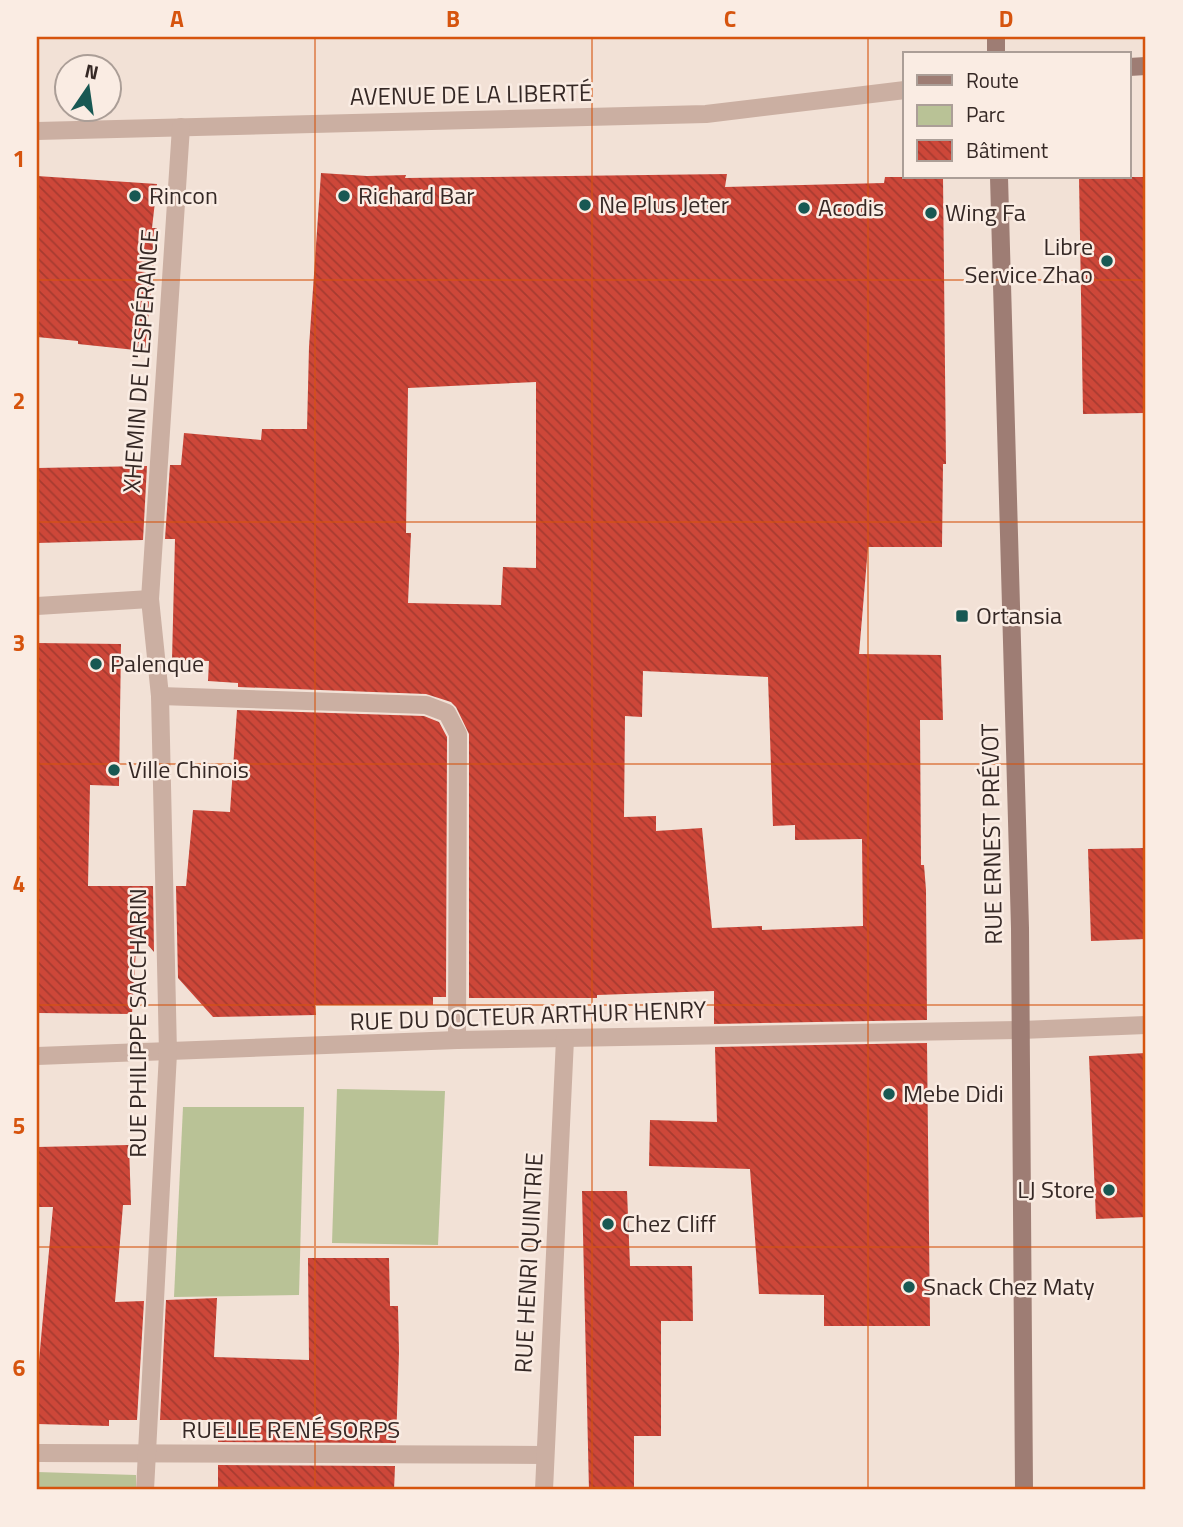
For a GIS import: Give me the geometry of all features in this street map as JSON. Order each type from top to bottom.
[{"type":"street","name":"AVENUE DE LA LIBERTÉ","points":[[37,131],[706,114],[903,90]]},
{"type":"street","name":"XHEMIN DE L'ESPÉRANCE","points":[[150,599],[181,127]]},
{"type":"street","name":"RUE ERNEST PRÉVOT","points":[[999,178],[1021,1030],[1024,1490]]},
{"type":"street","points":[[37,606],[150,599]]},
{"type":"street","name":"RUE PHILIPPE SACCHARIN","points":[[145,1490],[168,1053],[159,696],[150,599]]},
{"type":"street","points":[[159,696],[426,705],[447,713],[458,734],[457,1040]]},
{"type":"street","name":"RUE DU DOCTEUR ARTHUR HENRY","points":[[37,1056],[457,1040],[1146,1026]]},
{"type":"street","name":"RUE HENRI QUINTRIE","points":[[544,1490],[565,1039]]},
{"type":"street","name":"RUELLE RENÉ SORPS","points":[[37,1453],[544,1455]]},
{"type":"green space","points":[[337,1089],[445,1091],[438,1245],[332,1243]]},
{"type":"green space","points":[[183,1107],[304,1107],[299,1295],[174,1297]]},
{"type":"green space","points":[[37,1472],[136,1475],[136,1490],[37,1490]]},
{"type":"building","points":[[321,173],[406,175],[405,178],[727,174],[725,187],[884,183],[885,177],[943,178],[946,464],[943,464],[942,547],[868,547],[859,654],[941,655],[943,720],[920,720],[921,865],[924,865],[926,890],[927,1020],[714,1024],[714,991],[597,995],[597,998],[469,998],[469,734],[456,707],[451,702],[426,694],[238,687],[238,683],[208,681],[209,661],[172,660],[175,539],[165,539],[170,465],[181,465],[184,433],[261,440],[262,429],[307,429],[309,347]],"holes":[[[536,382],[536,568],[503,567],[501,605],[408,603],[411,533],[406,533],[408,388]],[[643,671],[768,677],[773,826],[795,825],[795,840],[862,839],[863,926],[762,930],[762,926],[712,928],[702,828],[656,831],[656,816],[624,817],[625,716],[642,717]]]},
{"type":"building","points":[[37,176],[157,184],[152,228],[157,228],[145,351],[37,337]]},
{"type":"building","points":[[1146,177],[1146,413],[1083,414],[1079,178]]},
{"type":"building","points":[[147,466],[143,540],[37,543],[37,468]]},
{"type":"building","points":[[37,643],[121,644],[119,786],[90,785],[88,886],[153,886],[154,952],[137,932],[132,1014],[37,1013]]},
{"type":"building","points":[[237,710],[424,716],[439,722],[447,737],[446,997],[433,997],[433,1005],[315,1005],[316,1015],[213,1017],[178,978],[176,886],[186,886],[193,810],[230,812]]},
{"type":"building","points":[[1146,848],[1146,939],[1091,941],[1088,849]]},
{"type":"building","points":[[927,1043],[930,1326],[824,1326],[824,1295],[759,1294],[750,1169],[649,1166],[650,1120],[717,1122],[715,1047]]},
{"type":"building","points":[[1146,1053],[1146,1217],[1096,1219],[1089,1056]]},
{"type":"building","points":[[129,1145],[131,1205],[123,1205],[115,1302],[144,1301],[137,1420],[109,1420],[109,1426],[37,1424],[37,1383],[53,1207],[39,1207],[37,1147]]},
{"type":"building","points":[[582,1191],[627,1191],[630,1266],[692,1266],[693,1321],[661,1321],[661,1436],[634,1436],[634,1490],[589,1490]]},
{"type":"building","points":[[308,1258],[389,1258],[390,1306],[398,1306],[396,1443],[218,1442],[218,1420],[160,1420],[166,1300],[217,1298],[214,1357],[309,1360]]},
{"type":"building","points":[[218,1465],[395,1466],[394,1490],[218,1490]]},
{"type":"place","name":"Rincon","points":[[135,196]]},
{"type":"place","name":"Richard Bar","points":[[344,196]]},
{"type":"place","name":"Ne Plus Jeter","points":[[585,205]]},
{"type":"place","name":"Acodis","points":[[804,208]]},
{"type":"place","name":"Wing Fa","points":[[931,213]]},
{"type":"place","name":"Libre Service Zhao","points":[[1107,261]]},
{"type":"place","name":"Ortansia","points":[[962,616]]},
{"type":"place","name":"Palenque","points":[[96,664]]},
{"type":"place","name":"Ville Chinois","points":[[114,770]]},
{"type":"place","name":"Mebe Didi","points":[[889,1094]]},
{"type":"place","name":"LJ Store","points":[[1109,1190]]},
{"type":"place","name":"Chez Cliff","points":[[608,1224]]},
{"type":"place","name":"Snack Chez Maty","points":[[909,1287]]}]
